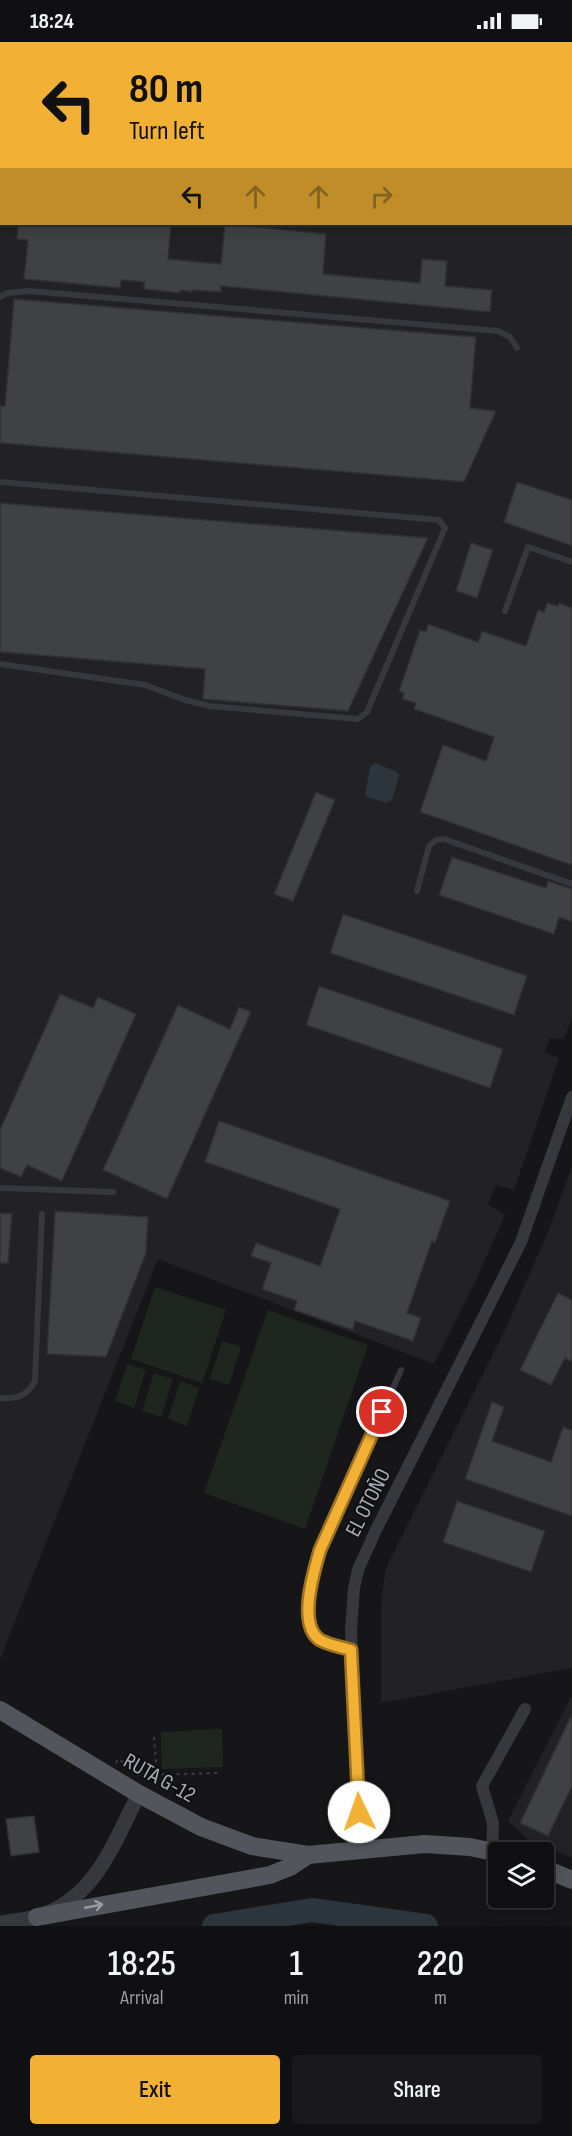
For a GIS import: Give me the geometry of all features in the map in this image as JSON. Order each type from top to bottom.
[{"type":"main road","name":"RUTA G-12","points":[[0,1710],[139,1794],[201,1827],[233,1841],[270,1851],[308,1855]]},
{"type":"main road","points":[[37,1917],[270,1875],[290,1868],[308,1855],[425,1844],[488,1851]]},
{"type":"main road","points":[[554,1873],[572,1880]]},
{"type":"street","name":"EL OTOÑO","points":[[361,1850],[351,1650],[354,1588],[361,1562],[521,1242],[572,1097]]},
{"type":"street","points":[[494,1842],[493,1823],[482,1786],[525,1709]]},
{"type":"street","points":[[0,1923],[37,1917],[75,1898],[90,1884],[139,1794]]},
{"type":"lane","points":[[0,297],[7,293],[29,291],[498,331],[510,337],[517,348]]},
{"type":"lane","points":[[0,482],[439,520],[445,528],[367,712],[358,719],[209,706],[184,700],[145,685],[0,664]]},
{"type":"lane","points":[[505,611],[528,547],[572,562]]},
{"type":"lane","points":[[417,891],[429,846],[436,840],[444,839],[572,884]]},
{"type":"lane","points":[[0,1188],[113,1192]]},
{"type":"lane","points":[[0,1398],[20,1397],[30,1390],[35,1381],[42,1214]]},
{"type":"lane","points":[[351,1650],[321,1641],[311,1630],[308,1611],[315,1566],[401,1371]]},
{"type":"path","points":[[154,1737],[157,1775]]},
{"type":"path","points":[[108,1775],[118,1759],[145,1775],[218,1773]]},
{"type":"shaded area","points":[[0,225],[572,225],[572,1017],[564,1039],[550,1038],[545,1052],[559,1058],[514,1190],[496,1185],[488,1205],[505,1214],[478,1276],[434,1364],[158,1259],[0,1659]]},
{"type":"shaded area","points":[[375,763],[399,775],[392,800],[386,803],[365,796],[370,767]]},
{"type":"shaded area","points":[[572,1166],[572,1668],[381,1703],[381,1602],[386,1568],[505,1330],[548,1232]]},
{"type":"shaded area","points":[[155,1287],[226,1310],[202,1383],[131,1359]]},
{"type":"shaded area","points":[[268,1310],[368,1345],[305,1529],[204,1493]]},
{"type":"shaded area","points":[[222,1341],[241,1347],[229,1385],[210,1379]]},
{"type":"shaded area","points":[[127,1364],[146,1370],[134,1408],[115,1401]]},
{"type":"shaded area","points":[[154,1373],[173,1379],[161,1417],[142,1411]]},
{"type":"shaded area","points":[[180,1381],[199,1388],[187,1426],[168,1419]]},
{"type":"shaded area","points":[[572,1695],[572,1858],[554,1851],[554,1842],[528,1840],[508,1821]]},
{"type":"shaded area","points":[[222,1729],[223,1767],[162,1769],[161,1732]]},
{"type":"building","points":[[18,225],[171,225],[168,259],[221,264],[225,225],[326,234],[323,274],[420,283],[422,259],[447,261],[445,286],[492,290],[490,312],[221,286],[221,292],[180,290],[180,293],[144,289],[144,282],[121,280],[120,288],[24,279],[28,240],[17,239]]},
{"type":"building","points":[[14,299],[476,337],[470,408],[496,411],[464,482],[0,443],[0,406],[5,406]]},
{"type":"building","points":[[517,482],[572,500],[572,546],[504,522]]},
{"type":"building","points":[[0,503],[428,538],[348,711],[203,699],[205,669],[0,652]]},
{"type":"building","points":[[471,543],[493,550],[477,598],[456,591]]},
{"type":"building","points":[[547,603],[558,606],[559,603],[572,608],[572,865],[420,812],[443,745],[486,761],[494,737],[414,709],[416,703],[402,699],[404,693],[399,691],[420,630],[426,632],[428,624],[478,642],[482,631],[526,646],[538,610],[544,612]]},
{"type":"building","points":[[316,792],[335,800],[293,901],[274,894]]},
{"type":"building","points":[[452,857],[546,888],[548,881],[572,889],[572,922],[559,917],[554,934],[439,895]]},
{"type":"building","points":[[343,914],[527,976],[514,1015],[330,953]]},
{"type":"building","points":[[319,986],[503,1049],[490,1088],[306,1025]]},
{"type":"building","points":[[60,994],[93,1008],[98,997],[136,1014],[62,1181],[27,1165],[21,1177],[0,1168],[0,1130]]},
{"type":"building","points":[[178,1005],[230,1029],[239,1007],[251,1012],[167,1199],[103,1170]]},
{"type":"building","points":[[219,1121],[450,1201],[435,1243],[432,1241],[407,1313],[421,1318],[413,1341],[355,1321],[353,1330],[294,1310],[297,1301],[262,1289],[271,1263],[251,1256],[256,1243],[320,1266],[340,1209],[205,1162]]},
{"type":"building","points":[[55,1211],[148,1217],[146,1253],[106,1357],[47,1354]]},
{"type":"building","points":[[0,1213],[12,1214],[8,1263],[0,1263]]},
{"type":"building","points":[[558,1293],[572,1300],[572,1362],[565,1358],[551,1385],[520,1370]]},
{"type":"building","points":[[492,1402],[504,1407],[492,1441],[551,1462],[563,1427],[572,1430],[572,1516],[465,1479]]},
{"type":"building","points":[[457,1501],[545,1531],[531,1572],[443,1542]]},
{"type":"building","points":[[572,1714],[572,1786],[548,1836],[520,1823]]},
{"type":"building","points":[[34,1816],[39,1852],[11,1856],[6,1819]]},
{"type":"waterway","points":[[214,1926],[312,1910],[426,1926]]},
{"type":"route","points":[[359,1812],[351,1650],[321,1641],[315,1636],[311,1630],[308,1611],[315,1566],[320,1550],[382,1412]]}]
